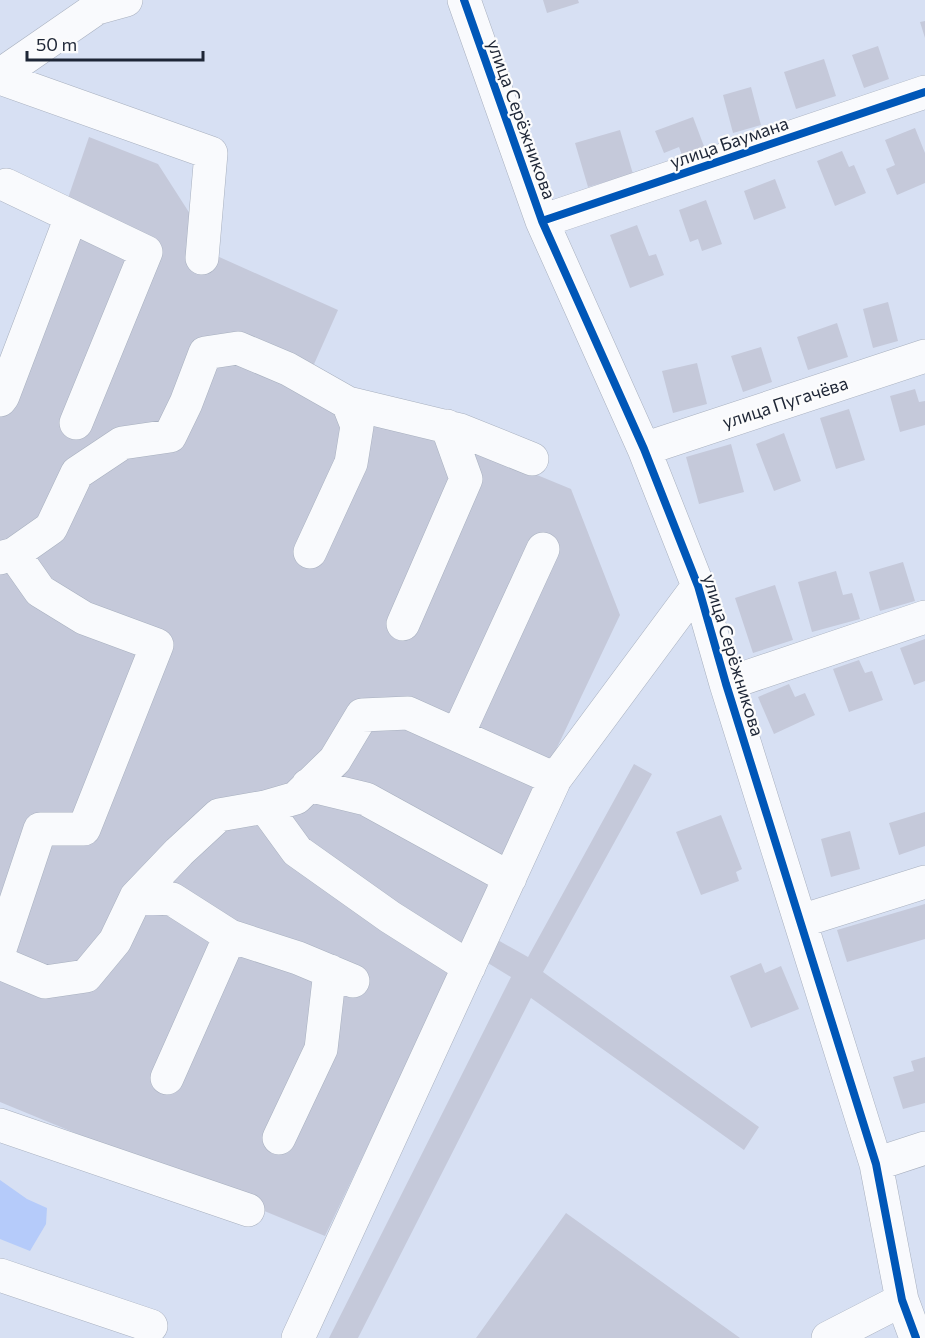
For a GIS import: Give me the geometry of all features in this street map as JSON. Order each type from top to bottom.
[{"type":"street","name":"улица Серёжникова","points":[[464,0],[542,221],[645,449],[698,586],[726,684],[876,1164],[902,1300],[916,1338]]},
{"type":"street","points":[[0,77],[106,3]]},
{"type":"street","points":[[0,77],[211,153],[202,258]]},
{"type":"street","name":"улица Баумана","points":[[542,221],[925,92]]},
{"type":"street","points":[[6,185],[146,252],[76,423]]},
{"type":"street","points":[[0,400],[71,217]]},
{"type":"street","points":[[0,949],[40,829],[84,829],[157,645],[84,618],[39,591],[7,556],[51,528],[78,473],[122,443],[170,436],[186,403],[205,353],[238,348],[288,369],[348,403],[447,426],[532,459]]},
{"type":"street","name":"улица Пугачёва","points":[[645,449],[925,356]]},
{"type":"street","points":[[310,552],[351,463],[357,426],[348,403]]},
{"type":"street","points":[[403,624],[466,479],[447,426]]},
{"type":"street","points":[[458,734],[543,549]]},
{"type":"street","points":[[298,1338],[555,779],[698,586]]},
{"type":"street","points":[[726,684],[925,617]]},
{"type":"street","points":[[0,963],[45,982],[86,976],[115,940],[136,897],[179,852],[219,815],[265,807],[296,798],[335,760],[362,716],[408,713],[555,779]]},
{"type":"street","points":[[308,785],[366,799],[510,878]]},
{"type":"street","points":[[265,807],[297,851],[390,917],[469,967]]},
{"type":"street","points":[[801,921],[925,882]]},
{"type":"street","points":[[136,897],[172,899],[230,936],[297,958],[341,976],[321,1049],[279,1138]]},
{"type":"street","points":[[167,1078],[230,936]]},
{"type":"street","points":[[0,1125],[248,1210]]},
{"type":"street","points":[[876,1164],[925,1148]]},
{"type":"street","points":[[0,1275],[151,1326]]},
{"type":"street","points":[[828,1338],[902,1300]]},
{"type":"water","points":[[0,1180],[27,1199],[47,1208],[46,1224],[30,1251],[0,1239]]},
{"type":"building","points":[[543,0],[578,0],[579,3],[547,13]]},
{"type":"building","points":[[925,21],[925,38],[920,22]]},
{"type":"building","points":[[878,46],[889,79],[864,88],[852,55]]},
{"type":"building","points":[[824,59],[836,96],[796,109],[784,72]]},
{"type":"building","points":[[751,87],[761,125],[733,133],[723,95]]},
{"type":"building","points":[[693,117],[705,149],[683,158],[679,147],[664,153],[655,131]]},
{"type":"building","points":[[915,128],[925,153],[925,183],[897,195],[886,169],[895,165],[885,140]]},
{"type":"building","points":[[620,130],[633,174],[588,187],[575,143]]},
{"type":"building","points":[[89,137],[158,164],[217,256],[338,310],[307,380],[571,489],[620,615],[325,1236],[0,1102],[0,396]]},
{"type":"building","points":[[842,151],[849,167],[854,165],[866,193],[835,206],[817,161]]},
{"type":"building","points":[[775,179],[786,208],[754,220],[744,191]]},
{"type":"building","points":[[706,200],[722,244],[702,251],[698,239],[690,242],[679,210]]},
{"type":"building","points":[[637,225],[649,256],[656,254],[664,275],[630,288],[610,235]]},
{"type":"building","points":[[888,302],[898,341],[873,348],[863,309]]},
{"type":"building","points":[[837,323],[848,357],[808,370],[797,337]]},
{"type":"building","points":[[761,347],[772,382],[743,392],[731,356]]},
{"type":"building","points":[[697,363],[707,404],[673,413],[662,371]]},
{"type":"building","points":[[915,389],[919,402],[925,401],[925,425],[900,432],[890,396]]},
{"type":"building","points":[[849,409],[865,460],[836,469],[820,418]]},
{"type":"building","points":[[784,433],[801,481],[774,491],[756,444]]},
{"type":"building","points":[[731,444],[744,492],[699,504],[686,457]]},
{"type":"building","points":[[903,562],[915,601],[880,611],[869,572]]},
{"type":"building","points":[[836,571],[843,595],[852,593],[860,619],[812,632],[798,582]]},
{"type":"building","points":[[775,585],[793,640],[753,653],[735,598]]},
{"type":"building","points":[[925,639],[925,681],[914,685],[900,648]]},
{"type":"building","points":[[859,660],[865,673],[872,671],[883,700],[849,712],[833,669]]},
{"type":"building","points":[[789,684],[795,697],[805,693],[815,715],[774,734],[758,697]]},
{"type":"building","points":[[634,764],[652,774],[543,972],[759,1127],[744,1150],[531,998],[358,1338],[329,1338],[511,977],[483,960],[496,939],[528,957]]},
{"type":"building","points":[[925,812],[925,846],[899,855],[889,823]]},
{"type":"building","points":[[721,815],[742,869],[736,872],[739,881],[701,895],[676,832]]},
{"type":"building","points":[[850,831],[860,869],[831,877],[821,839]]},
{"type":"building","points":[[925,904],[925,939],[847,962],[837,930]]},
{"type":"building","points":[[761,963],[765,973],[781,966],[799,1009],[751,1028],[730,976]]},
{"type":"building","points":[[925,1057],[925,1103],[903,1109],[893,1077],[914,1071],[911,1061]]},
{"type":"building","points":[[566,1213],[740,1338],[476,1338]]},
{"type":"cycle path","points":[[464,0],[542,221],[644,449],[698,586],[726,684],[876,1164],[902,1300],[916,1338]]},
{"type":"cycle path","points":[[542,221],[925,92]]}]
